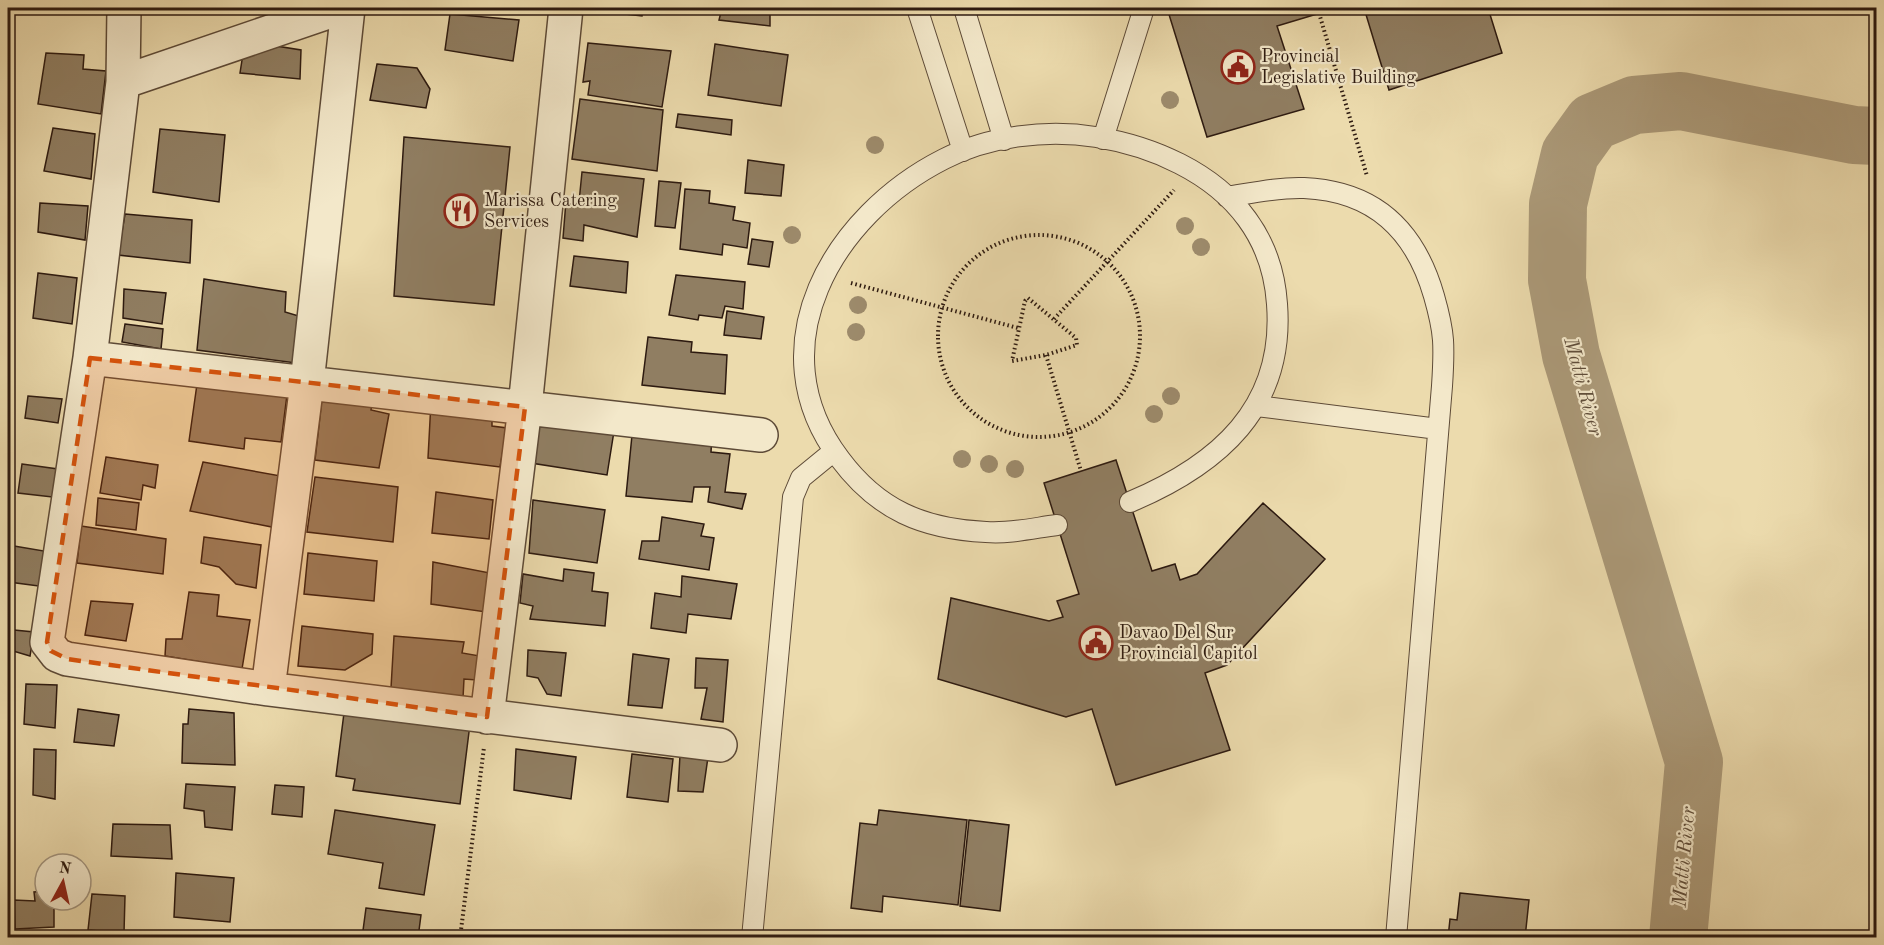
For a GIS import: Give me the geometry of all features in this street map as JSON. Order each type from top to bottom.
[{"type":"street","points":[[124,8],[123,81],[90,358],[47,642],[51,651],[67,659],[268,689],[720,745]]},
{"type":"street","points":[[123,81],[340,8]]},
{"type":"street","points":[[268,689],[307,383],[348,8]]},
{"type":"street","points":[[487,717],[525,407],[566,8]]},
{"type":"street","points":[[90,358],[761,435]]},
{"type":"lane","points":[[917,8],[963,151]]},
{"type":"lane","points":[[964,8],[1004,140]]},
{"type":"lane","points":[[1103,138],[1144,8]]},
{"type":"lane","points":[[1057,525],[988,532],[935,526],[895,511],[865,488],[834,451],[817,421],[809,394],[804,357],[808,321],[824,276],[836,251],[889,194],[945,158],[963,151],[1004,140],[1051,133],[1103,138],[1156,152],[1191,172],[1227,197],[1246,218],[1263,243],[1272,269],[1276,293],[1277,342],[1267,387],[1243,425],[1193,471],[1165,487],[1130,502]]},
{"type":"lane","points":[[1227,197],[1303,188],[1352,196],[1373,206],[1396,224],[1413,245],[1428,276],[1443,338],[1438,429],[1396,938]]},
{"type":"lane","points":[[1257,406],[1438,429]]},
{"type":"lane","points":[[752,938],[793,498],[801,478],[834,451]]},
{"type":"path","points":[[1319,13],[1365,169],[1373,206]]},
{"type":"path","points":[[1054,319],[1191,172]]},
{"type":"path","points":[[1028,236],[1062,238],[1079,243],[1108,261],[1129,290],[1136,306],[1141,340],[1138,357],[1125,390],[1114,404],[1086,425],[1070,432],[1037,436],[1020,435],[988,422],[963,401],[953,388],[940,357],[938,341],[942,308],[957,277],[988,249],[1012,238],[1028,236]]},
{"type":"path","points":[[824,276],[1018,328]]},
{"type":"path","points":[[1028,298],[1076,338],[1078,343],[1073,348],[1012,361],[1018,328],[1028,298]]},
{"type":"path","points":[[1046,355],[1082,471]]},
{"type":"path","points":[[460,938],[487,717]]},
{"type":"highlighted area","points":[[90,358],[525,407],[487,717],[67,659],[51,651],[47,642]]},
{"type":"building","points":[[64,8],[108,8],[108,14],[65,12]]},
{"type":"building","points":[[150,8],[194,8],[151,14]]},
{"type":"building","points":[[600,8],[643,8],[642,16],[599,11]]},
{"type":"building","points":[[722,8],[770,8],[770,26],[719,20]]},
{"type":"building","name":"Provincial Legislative Building","points":[[1167,8],[1337,8],[1277,26],[1304,109],[1207,137]]},
{"type":"building","name":"Provincial Legislative Building","points":[[1364,8],[1488,8],[1502,53],[1389,90]]},
{"type":"building","points":[[450,14],[519,20],[513,61],[445,50]]},
{"type":"building","points":[[245,41],[301,50],[300,79],[240,73]]},
{"type":"building","points":[[588,43],[671,51],[662,107],[588,95],[590,81],[583,82]]},
{"type":"building","points":[[715,44],[788,55],[781,106],[708,95]]},
{"type":"building","points":[[46,53],[84,55],[83,69],[106,71],[101,114],[38,104]]},
{"type":"building","points":[[377,64],[417,68],[430,89],[426,108],[370,100]]},
{"type":"building","points":[[580,99],[663,110],[657,171],[572,159]]},
{"type":"building","points":[[678,114],[732,120],[731,135],[676,127]]},
{"type":"building","points":[[53,128],[95,134],[91,179],[44,171]]},
{"type":"building","points":[[160,129],[225,135],[219,202],[153,192]]},
{"type":"building","points":[[404,137],[510,147],[494,305],[394,296]]},
{"type":"building","points":[[748,160],[784,165],[781,196],[745,193]]},
{"type":"building","points":[[582,172],[644,179],[637,237],[584,225],[583,241],[563,238],[566,201],[579,202]]},
{"type":"building","points":[[659,181],[681,183],[675,228],[655,226]]},
{"type":"building","points":[[685,189],[710,191],[709,203],[735,207],[733,220],[750,223],[747,248],[723,244],[722,255],[680,249]]},
{"type":"building","points":[[40,203],[88,206],[85,240],[38,232]]},
{"type":"building","points":[[125,214],[192,220],[190,263],[118,255]]},
{"type":"building","points":[[752,239],[773,242],[769,267],[748,264]]},
{"type":"building","points":[[574,256],[628,262],[626,293],[570,286]]},
{"type":"building","points":[[38,273],[77,278],[72,324],[33,318]]},
{"type":"building","points":[[676,275],[745,282],[743,309],[725,306],[722,318],[699,315],[698,320],[669,315]]},
{"type":"building","points":[[204,279],[286,292],[285,312],[302,317],[296,363],[197,350]]},
{"type":"building","points":[[124,289],[166,293],[162,324],[123,318]]},
{"type":"building","points":[[727,311],[764,317],[761,339],[724,335]]},
{"type":"building","points":[[125,324],[163,329],[161,349],[122,342]]},
{"type":"building","points":[[648,337],[692,342],[691,352],[727,355],[725,394],[642,385]]},
{"type":"building","points":[[198,377],[288,387],[281,442],[245,438],[244,449],[189,441]]},
{"type":"building","points":[[323,389],[373,397],[371,410],[389,414],[379,468],[315,460]]},
{"type":"building","points":[[28,396],[62,399],[58,423],[25,418]]},
{"type":"building","points":[[431,402],[492,408],[492,426],[507,428],[500,467],[428,458]]},
{"type":"building","points":[[537,415],[615,425],[607,475],[531,463]]},
{"type":"building","points":[[633,425],[712,435],[711,452],[730,454],[725,492],[746,494],[742,509],[708,502],[710,487],[694,487],[692,502],[626,496]]},
{"type":"building","points":[[106,457],[158,465],[155,488],[143,485],[141,500],[100,493]]},
{"type":"building","name":"Davao Del Sur Provincial Capitol","points":[[1116,460],[1152,571],[1175,564],[1180,580],[1197,574],[1263,503],[1325,559],[1227,665],[1205,673],[1230,750],[1116,785],[1092,709],[1066,717],[938,679],[951,598],[1049,621],[1063,617],[1057,601],[1079,594],[1044,483]]},
{"type":"building","points":[[203,462],[281,476],[277,528],[190,511]]},
{"type":"building","points":[[22,464],[65,470],[61,498],[18,493]]},
{"type":"building","points":[[315,477],[398,487],[393,542],[307,532]]},
{"type":"building","points":[[436,492],[493,500],[489,539],[432,533]]},
{"type":"building","points":[[98,498],[139,503],[136,530],[96,525]]},
{"type":"building","points":[[533,500],[605,510],[597,563],[529,553]]},
{"type":"building","points":[[662,517],[704,524],[701,536],[714,538],[709,570],[639,559],[642,541],[659,541]]},
{"type":"building","points":[[81,526],[166,539],[163,574],[77,563]]},
{"type":"building","points":[[204,537],[261,545],[256,588],[236,584],[219,567],[201,563]]},
{"type":"building","points":[[14,546],[50,552],[46,587],[9,582]]},
{"type":"building","points":[[308,553],[377,561],[374,601],[304,594]]},
{"type":"building","points":[[433,562],[490,573],[486,612],[431,604]]},
{"type":"building","points":[[564,569],[594,573],[592,591],[608,593],[605,626],[530,619],[533,606],[520,603],[523,574],[563,581]]},
{"type":"building","points":[[682,576],[737,584],[731,619],[688,614],[686,633],[651,628],[655,593],[681,597]]},
{"type":"building","points":[[189,592],[219,595],[217,616],[250,620],[242,669],[165,656],[166,639],[182,639]]},
{"type":"building","points":[[91,601],[133,604],[126,641],[85,635]]},
{"type":"building","points":[[302,626],[373,634],[372,654],[345,670],[298,666]]},
{"type":"building","points":[[14,630],[34,632],[30,656],[13,651]]},
{"type":"building","points":[[394,636],[464,642],[462,653],[480,656],[477,680],[464,679],[463,698],[391,688]]},
{"type":"building","points":[[528,650],[566,653],[561,696],[547,694],[538,678],[527,676]]},
{"type":"building","points":[[633,654],[669,659],[662,708],[628,705]]},
{"type":"building","points":[[696,658],[728,660],[723,722],[701,719],[707,688],[695,688]]},
{"type":"building","points":[[26,684],[57,685],[55,728],[24,724]]},
{"type":"building","points":[[78,709],[119,715],[114,746],[74,742]]},
{"type":"building","points":[[189,709],[234,713],[235,765],[182,763],[183,724],[188,724]]},
{"type":"building","points":[[344,713],[470,724],[460,804],[353,790],[355,779],[336,776]]},
{"type":"building","points":[[34,749],[56,750],[55,799],[33,795]]},
{"type":"building","points":[[516,749],[576,757],[571,799],[514,790]]},
{"type":"building","points":[[632,754],[673,759],[668,802],[627,797]]},
{"type":"building","points":[[680,755],[708,757],[703,792],[678,791]]},
{"type":"building","points":[[186,784],[235,787],[232,830],[205,827],[204,811],[184,808]]},
{"type":"building","points":[[275,785],[304,787],[302,817],[272,814]]},
{"type":"building","points":[[335,810],[435,825],[424,895],[379,888],[383,863],[328,854]]},
{"type":"building","points":[[879,810],[967,820],[958,905],[883,896],[882,912],[851,908],[860,823],[877,825]]},
{"type":"building","points":[[969,820],[1009,825],[1000,911],[960,906]]},
{"type":"building","points":[[113,824],[170,825],[172,859],[111,856]]},
{"type":"building","points":[[176,873],[234,878],[230,922],[174,917]]},
{"type":"building","points":[[1460,893],[1529,900],[1525,938],[1448,938],[1450,919],[1457,920]]},
{"type":"building","points":[[93,894],[125,896],[124,933],[88,930],[90,912],[93,912]]},
{"type":"building","points":[[14,900],[33,901],[33,912],[54,912],[54,927],[15,929]]},
{"type":"building","points":[[366,908],[421,915],[418,938],[362,938]]},
{"type":"waterway","name":"Matti River","points":[[1678,938],[1694,762],[1571,355],[1557,280],[1558,204],[1570,154],[1593,122],[1634,105],[1681,101],[1854,135],[1876,136]]},
{"type":"place","name":"Provincial Legislative Building","points":[[1238,67]]},
{"type":"place","name":"Marissa Catering Services","points":[[461,211]]},
{"type":"place","name":"Davao Del Sur Provincial Capitol","points":[[1096,643]]}]
